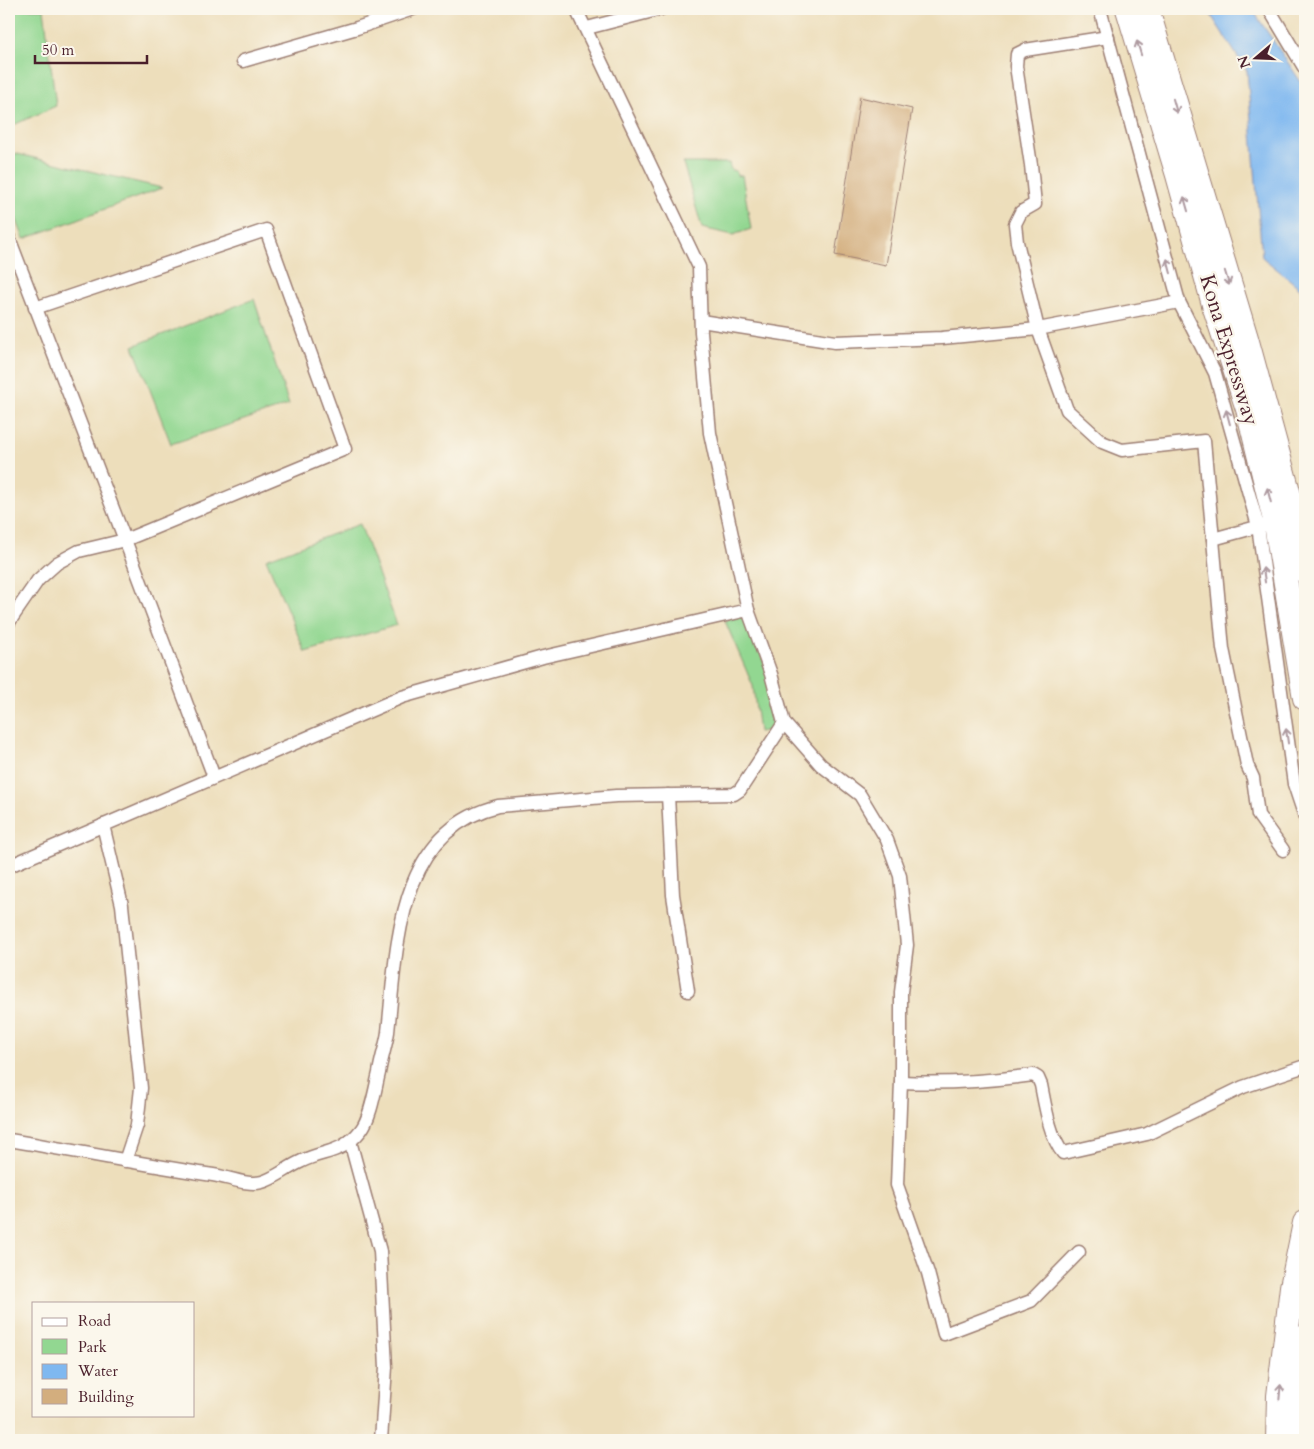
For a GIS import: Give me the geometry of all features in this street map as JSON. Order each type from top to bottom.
[{"type":"highway","name":"Kona Expressway","points":[[1128,9],[1178,175],[1215,308],[1283,521],[1305,571]]},
{"type":"highway","name":"Kona Expressway","points":[[1147,9],[1246,338],[1283,521],[1305,698]]},
{"type":"highway","points":[[1278,1440],[1279,1396],[1299,1288],[1305,1223]]},
{"type":"highway","points":[[1296,1440],[1305,1337]]},
{"type":"street","points":[[243,61],[357,28],[413,9]]},
{"type":"street","points":[[576,9],[587,28],[699,267],[701,321],[710,433],[748,610],[771,674],[784,723],[821,764],[860,794],[887,840],[900,876],[907,945],[901,992],[901,1082],[897,1186],[928,1273],[944,1334],[1031,1301],[1079,1252]]},
{"type":"street","points":[[587,28],[661,9]]},
{"type":"street","points":[[1100,9],[1178,302],[1216,373],[1283,521],[1294,784],[1305,817]]},
{"type":"street","points":[[1269,9],[1305,69]]},
{"type":"street","points":[[1108,37],[1025,50],[1017,54],[1016,66],[1032,165],[1034,204],[1021,212],[1015,224],[1027,289],[1038,330],[1068,410],[1102,442],[1122,450],[1204,441],[1223,649],[1247,765],[1253,778],[1258,815],[1283,850]]},
{"type":"street","points":[[9,622],[38,580],[57,562],[79,552],[125,540],[345,448],[266,230],[35,308]]},
{"type":"street","points":[[9,238],[214,778]]},
{"type":"street","points":[[701,321],[834,342],[942,338],[1038,330],[1178,302]]},
{"type":"street","points":[[1213,539],[1283,521]]},
{"type":"street","points":[[9,866],[402,697],[543,657],[748,610]]},
{"type":"street","points":[[9,1140],[89,1152],[238,1180],[261,1182],[301,1161],[328,1153],[350,1141],[365,1123],[376,1089],[387,1035],[395,958],[403,911],[426,855],[439,841],[457,825],[479,811],[498,806],[616,796],[734,794],[740,790],[784,723]]},
{"type":"street","points":[[668,795],[673,895],[688,991]]},
{"type":"street","points":[[103,826],[122,905],[141,1088],[137,1125],[125,1160]]},
{"type":"street","points":[[901,1082],[961,1082],[1033,1075],[1038,1078],[1041,1085],[1057,1146],[1064,1153],[1147,1134],[1243,1088],[1305,1066]]},
{"type":"street","points":[[350,1141],[380,1251],[386,1367],[381,1440]]},
{"type":"green space","points":[[9,9],[44,9],[56,106],[9,127]]},
{"type":"green space","points":[[9,152],[162,188],[24,239],[9,200]]},
{"type":"green space","points":[[683,163],[729,163],[731,170],[736,171],[737,176],[742,175],[751,229],[733,235],[702,228]]},
{"type":"green space","points":[[254,299],[289,405],[171,444],[133,346]]},
{"type":"green space","points":[[360,524],[397,625],[305,652],[266,559]]},
{"type":"green space","points":[[747,611],[780,713],[770,730],[759,732],[753,686],[725,621]]},
{"type":"water","points":[[1207,9],[1252,9],[1305,88],[1305,357],[1301,289],[1262,257],[1247,71]]},
{"type":"building","points":[[860,97],[912,109],[886,265],[835,255]]}]
